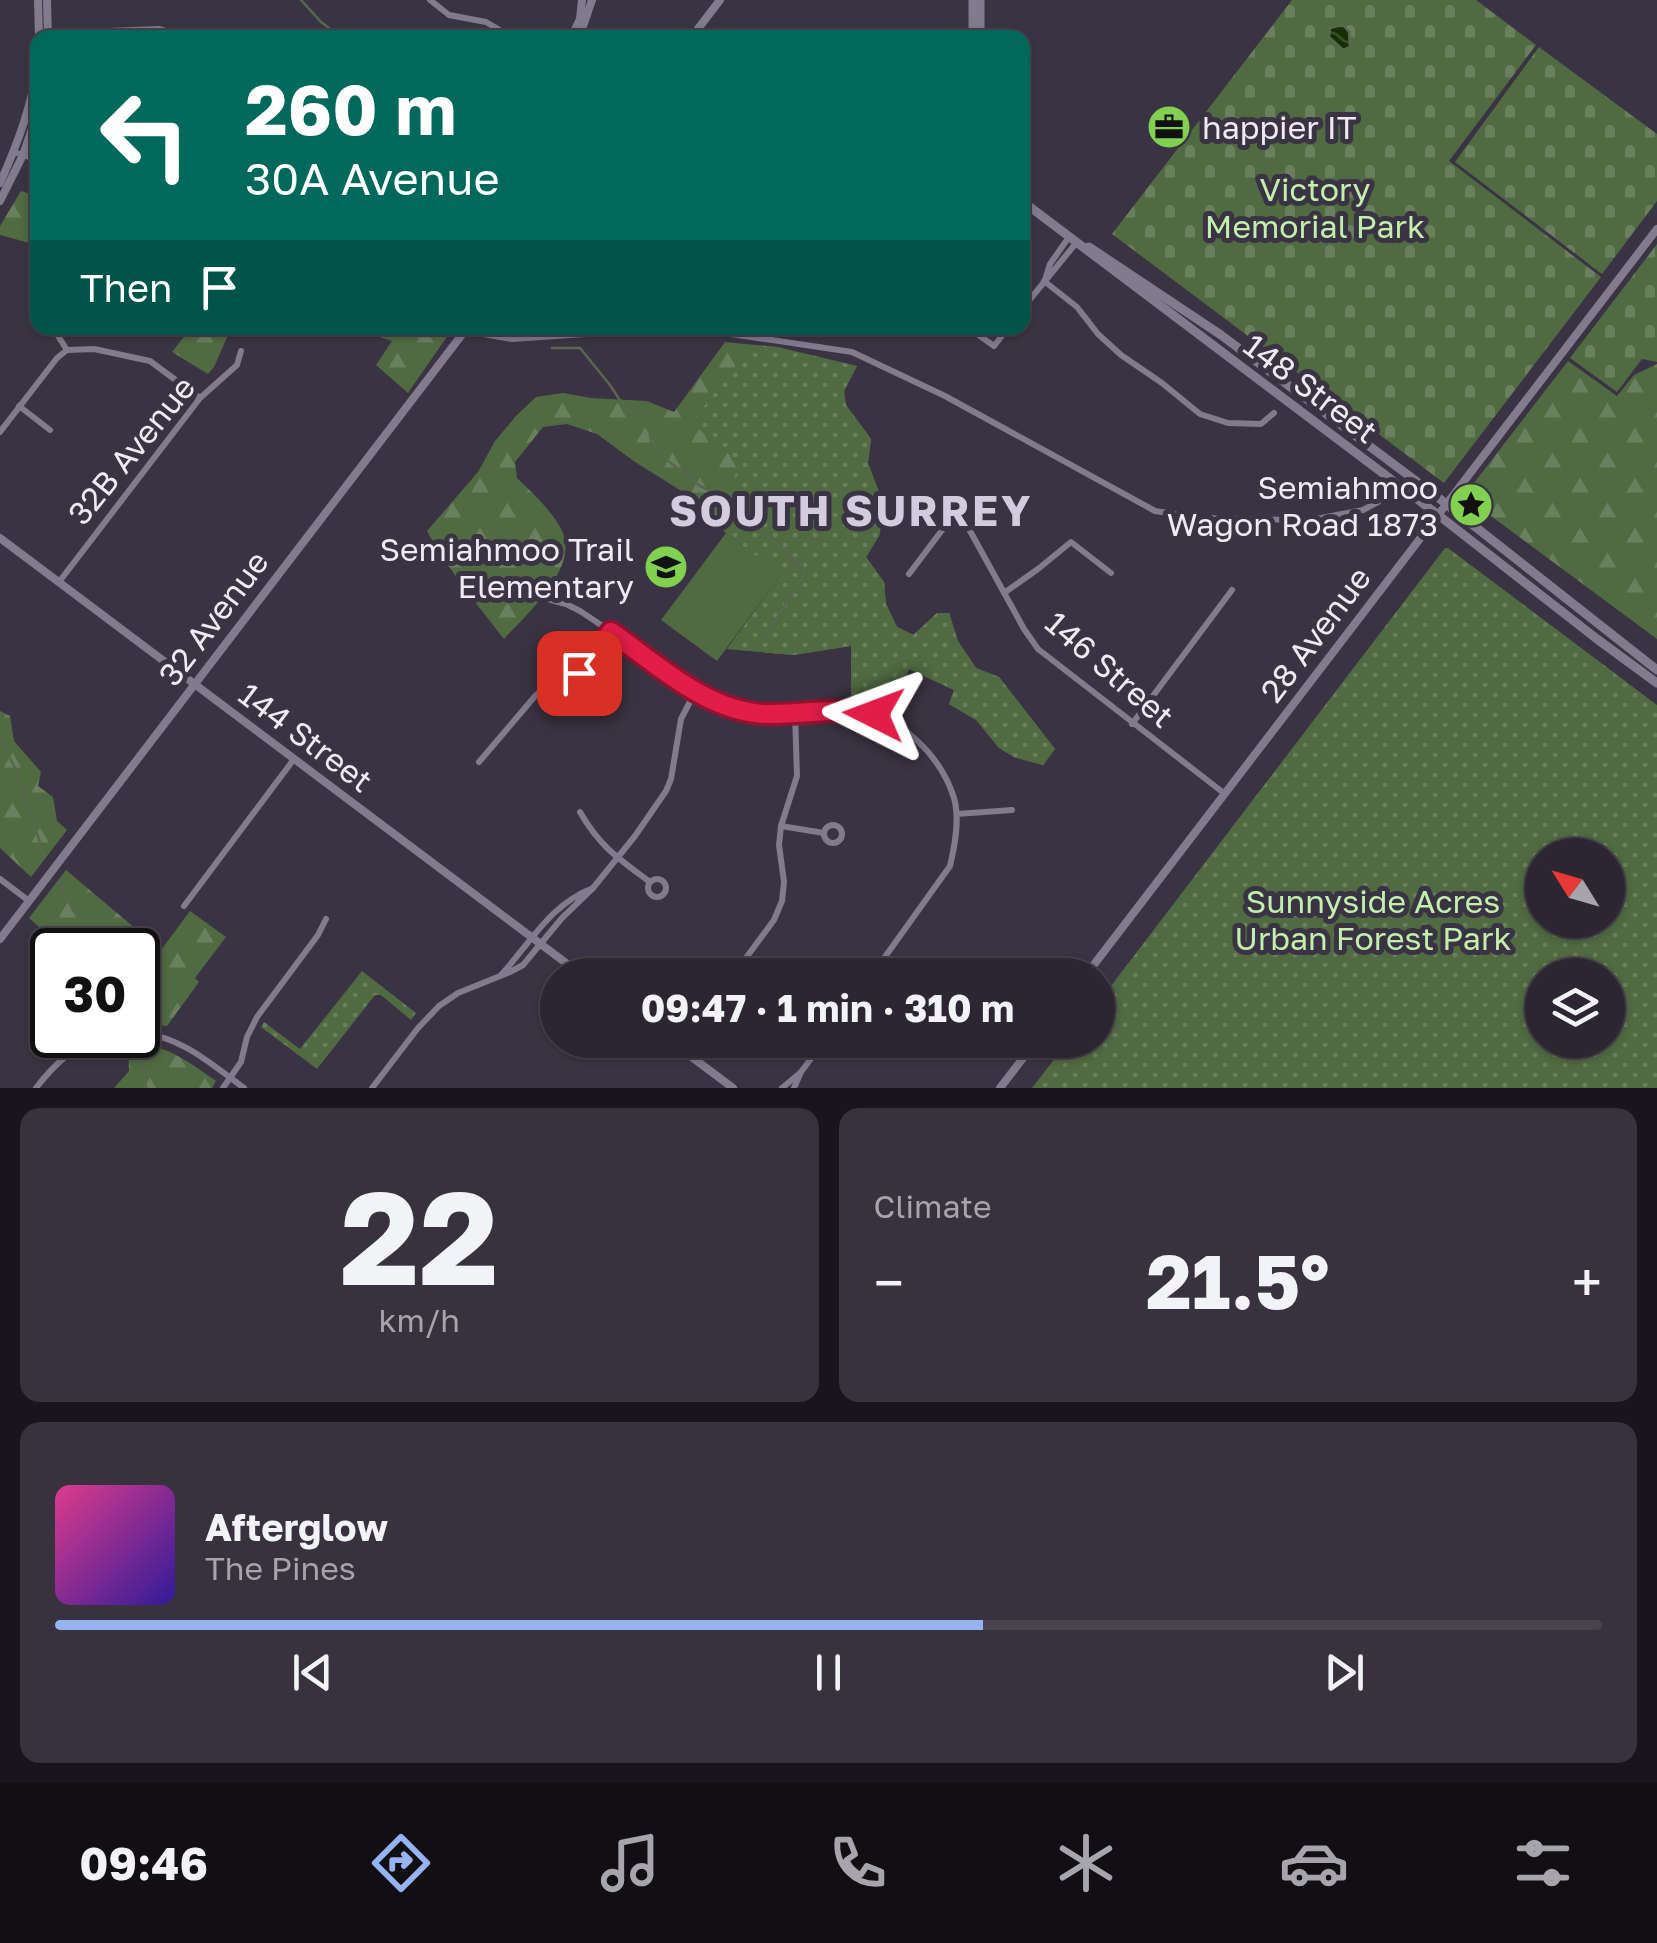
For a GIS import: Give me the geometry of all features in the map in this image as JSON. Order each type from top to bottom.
[{"type":"main road","points":[[977,0],[977,30]]},
{"type":"main road","name":"148 Street","points":[[1030,207],[1657,683]]},
{"type":"main road","name":"148 Street","points":[[1073,240],[1090,247],[1221,335],[1657,670]]},
{"type":"street","points":[[38,0],[38,30]]},
{"type":"street","points":[[47,0],[48,30]]},
{"type":"street","points":[[430,0],[449,14],[486,22],[500,30]]},
{"type":"street","points":[[575,30],[582,0]]},
{"type":"street","points":[[583,30],[592,0]]},
{"type":"street","points":[[697,30],[720,0]]},
{"type":"street","points":[[133,30],[161,30]]},
{"type":"street","points":[[0,183],[18,153],[30,104]]},
{"type":"street","points":[[0,201],[30,128]]},
{"type":"street","points":[[18,153],[30,157]]},
{"type":"street","name":"28 Avenue","points":[[1099,958],[1657,229]]},
{"type":"street","points":[[1030,299],[1044,281],[1050,264],[1073,240]]},
{"type":"street","points":[[1044,281],[1077,307],[1120,355],[1200,414],[1228,423],[1261,424],[1274,414]]},
{"type":"street","points":[[57,335],[67,350]]},
{"type":"street","name":"32 Avenue","points":[[0,939],[462,335]]},
{"type":"street","points":[[489,335],[512,339],[575,335]]},
{"type":"street","points":[[738,335],[852,352],[945,396],[1155,511],[1202,518],[1294,520],[1363,510],[1378,502]]},
{"type":"street","points":[[978,335],[994,346],[1003,335]]},
{"type":"street","points":[[0,432],[56,358],[67,350],[94,349],[150,361],[200,398]]},
{"type":"street","name":"32B Avenue","points":[[59,582],[200,398],[237,365],[242,350]]},
{"type":"street","points":[[20,406],[50,430]]},
{"type":"street","name":"146 Street","points":[[909,574],[958,509],[1038,649],[1225,794]]},
{"type":"street","name":"144 Street","points":[[0,538],[560,958]]},
{"type":"street","points":[[1004,594],[1071,542],[1111,573]]},
{"type":"street","points":[[1132,724],[1232,590]]},
{"type":"street","points":[[544,598],[566,604],[695,692],[726,705],[762,714],[854,710],[874,714],[894,722],[928,753],[954,797],[955,847],[950,866],[884,958]]},
{"type":"street","points":[[479,762],[536,695],[579,673],[611,632]]},
{"type":"street","points":[[537,941],[593,888],[660,803],[671,779],[681,719],[695,692]]},
{"type":"street","points":[[745,958],[780,909],[784,882],[779,853],[781,826],[797,776],[795,713]]},
{"type":"street","points":[[184,906],[294,759]]},
{"type":"street","points":[[956,814],[1012,810]]},
{"type":"street","points":[[580,812],[598,841],[650,882]]},
{"type":"street","points":[[781,826],[824,833]]},
{"type":"street","points":[[0,879],[29,901]]},
{"type":"street","points":[[372,1088],[430,1014],[458,993],[522,965],[558,907],[593,888]]},
{"type":"street","points":[[558,907],[566,914]]},
{"type":"street","points":[[223,1088],[241,1062],[257,1017],[318,935],[326,918]]},
{"type":"street","points":[[160,1036],[179,1043],[244,1088]]},
{"type":"street","points":[[36,1088],[62,1058]]},
{"type":"street","points":[[693,1058],[733,1088]]},
{"type":"street","points":[[782,1088],[812,1058]]},
{"type":"street","points":[[1000,1088],[1023,1058]]},
{"type":"street","points":[[794,1088],[801,1072]]},
{"type":"green space","name":"Victory Memorial Park","points":[[1292,0],[1476,0],[1536,45],[1449,161],[1601,277],[1444,483],[1112,234]]},
{"type":"green space","points":[[1539,47],[1657,134],[1657,201],[1602,274],[1455,162]]},
{"type":"green space","points":[[21,191],[30,194],[30,243],[0,235],[0,226]]},
{"type":"green space","points":[[1657,244],[1657,362],[1642,359],[1617,392],[1570,358]]},
{"type":"green space","points":[[185,335],[228,335],[208,374],[172,352]]},
{"type":"green space","points":[[373,335],[448,335],[408,393],[376,365],[392,341]]},
{"type":"green space","points":[[725,342],[778,347],[778,365],[857,366],[844,391],[846,405],[871,439],[868,463],[882,500],[883,517],[879,536],[866,557],[884,582],[886,604],[897,627],[914,635],[937,613],[949,613],[958,641],[976,668],[999,677],[1055,749],[1043,765],[1016,758],[999,748],[976,720],[949,704],[954,690],[909,669],[892,714],[851,698],[851,646],[793,655],[727,649],[781,575],[726,533],[688,495],[597,434],[567,424],[543,427],[515,462],[517,478],[549,511],[563,533],[566,547],[557,576],[504,639],[463,586],[427,531],[478,472],[495,441],[536,397],[563,393],[647,401],[674,412]]},
{"type":"green space","points":[[752,345],[778,347],[857,366],[844,391],[846,405],[871,439],[868,463],[882,500],[883,517],[879,536],[866,557],[884,582],[886,604],[897,627],[913,635],[937,613],[949,613],[958,641],[976,668],[999,677],[1055,749],[1043,765],[999,748],[977,720],[949,704],[954,690],[909,669],[892,714],[851,698],[851,646],[793,655],[727,649],[781,575],[706,513],[735,476],[737,460],[691,423]]},
{"type":"green space","points":[[1568,361],[1617,396],[1634,375],[1657,364],[1657,639],[1464,496]]},
{"type":"green space","points":[[726,533],[781,575],[717,661],[661,620]]},
{"type":"green space","name":"Sunnyside Acres Urban Forest Park","points":[[1445,548],[1657,705],[1657,1088],[1032,1088],[1055,1058],[1115,1058],[1115,981]]},
{"type":"green space","points":[[0,711],[10,716],[14,741],[41,772],[38,786],[53,797],[57,821],[67,830],[31,877],[0,848]]},
{"type":"green space","points":[[66,870],[135,928],[40,928],[29,918]]},
{"type":"green space","points":[[190,911],[226,937],[195,978],[199,982],[167,1026],[160,1025],[160,949]]},
{"type":"green space","points":[[362,971],[416,1013],[411,1020],[381,995],[375,995],[317,1069],[261,1027],[264,1022],[300,1049]]},
{"type":"green space","points":[[160,1049],[216,1081],[212,1088],[114,1088],[129,1071],[129,1058],[160,1058]]},
{"type":"water","points":[[1338,26],[1349,32],[1350,47],[1343,50],[1329,37],[1330,28]]},
{"type":"waterway","points":[[301,0],[332,30]]},
{"type":"waterway","points":[[552,348],[580,348],[621,402],[649,426],[651,442],[667,460],[700,486],[726,498],[801,565],[804,576],[765,636]]},
{"type":"waterway","points":[[0,739],[14,766],[45,857]]},
{"type":"waterway","points":[[58,882],[83,928]]},
{"type":"waterway","points":[[142,1058],[146,1088]]},
{"type":"place","name":"happier IT","points":[[1169,127]]},
{"type":"place","name":"Semiahmoo Wagon Road 1873","points":[[1471,505]]},
{"type":"place","name":"Semiahmoo Trail Elementary","points":[[666,567]]},
{"type":"district","name":"SOUTH SURREY","points":[[851,510]]},
{"type":"route","points":[[579,673],[611,632],[695,692],[726,705],[762,714],[854,710],[874,714]]}]
